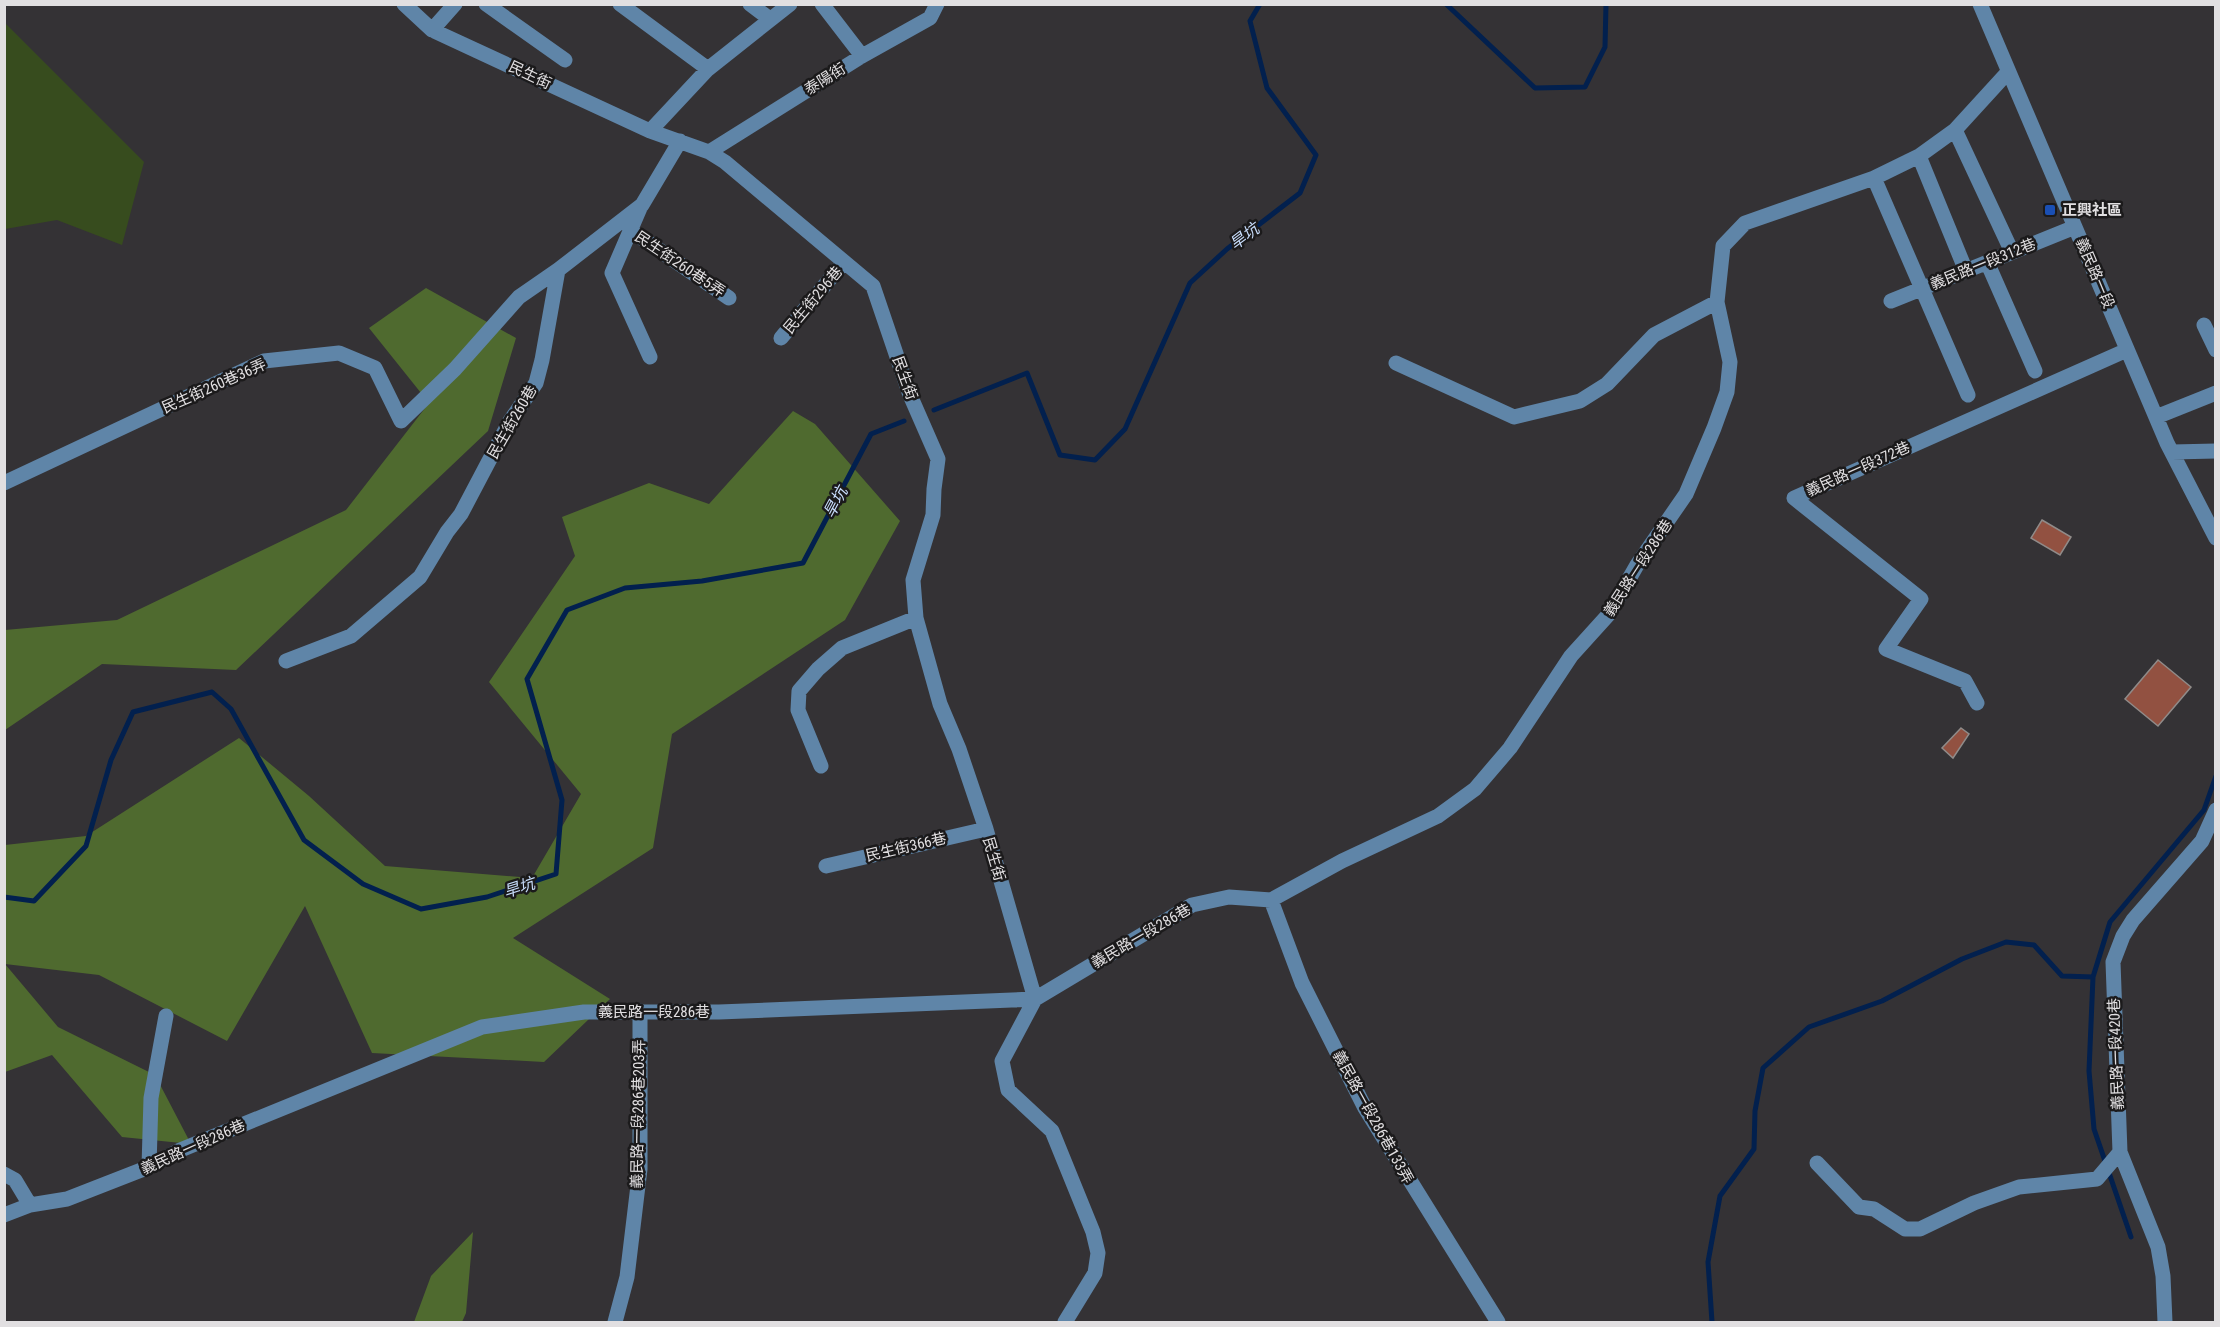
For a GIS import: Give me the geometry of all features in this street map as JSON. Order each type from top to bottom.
[{"type":"street","name":"民生街","points":[[404,4],[432,30],[651,130],[709,152],[725,162],[873,286],[910,395],[938,459],[933,515],[912,580],[916,618],[940,704],[959,749],[986,829],[1035,999]]},
{"type":"street","points":[[432,30],[455,4]]},
{"type":"street","points":[[486,4],[565,60]]},
{"type":"street","points":[[620,4],[708,69]]},
{"type":"street","points":[[750,4],[770,19]]},
{"type":"street","points":[[651,130],[708,69],[790,4]]},
{"type":"street","points":[[822,4],[862,56]]},
{"type":"street","name":"泰陽街","points":[[709,152],[862,56],[930,18],[937,4]]},
{"type":"street","name":"義民路一段","points":[[1980,4],[2156,417],[2216,538]]},
{"type":"street","name":"義民路一段286巷","points":[[4,1215],[30,1205],[67,1199],[149,1167],[178,1151],[482,1027],[584,1012],[719,1012],[1035,999],[1192,905],[1229,897],[1271,900],[1342,861],[1438,816],[1475,789],[1510,748],[1571,656],[1609,614],[1637,565],[1686,494],[1727,392],[1730,363],[1717,302],[1724,246],[1745,223],[1874,178],[1919,156],[1955,130],[2008,72]]},
{"type":"street","points":[[1955,130],[2012,252]]},
{"type":"street","points":[[650,357],[612,273],[642,205],[680,141]]},
{"type":"street","points":[[1919,156],[1966,271]]},
{"type":"street","points":[[1874,178],[1968,395]]},
{"type":"street","points":[[558,270],[642,205]]},
{"type":"street","name":"義民路一段312巷","points":[[1891,301],[2075,227]]},
{"type":"street","name":"民生街260巷5弄","points":[[630,230],[729,298]]},
{"type":"street","name":"民生街296巷","points":[[781,338],[844,262]]},
{"type":"street","points":[[1987,262],[2036,371]]},
{"type":"street","name":"民生街260巷36弄","points":[[4,483],[264,361],[339,353],[375,368],[401,421],[455,369],[519,297],[558,270]]},
{"type":"street","name":"民生街260巷","points":[[286,661],[351,636],[420,577],[447,532],[461,514],[510,421],[536,383],[558,270]]},
{"type":"street","points":[[1396,363],[1514,417],[1580,401],[1607,384],[1654,334],[1717,302]]},
{"type":"street","points":[[2204,325],[2216,350]]},
{"type":"street","name":"義民路一段372巷","points":[[1977,703],[1965,681],[1886,649],[1921,599],[1794,498],[2127,350]]},
{"type":"street","points":[[2156,417],[2216,393]]},
{"type":"street","points":[[2172,452],[2216,452]]},
{"type":"street","points":[[821,766],[798,710],[799,691],[818,669],[842,648],[916,618]]},
{"type":"street","name":"義民路一段420巷","points":[[2165,1323],[2163,1276],[2158,1247],[2120,1152],[2113,962],[2123,936],[2133,920],[2202,841],[2216,810]]},
{"type":"street","name":"民生街366巷","points":[[826,866],[986,829]]},
{"type":"street","name":"義民路一段286巷133弄","points":[[1271,900],[1302,983],[1365,1108],[1498,1323]]},
{"type":"street","points":[[1035,999],[1002,1061],[1008,1090],[1052,1131],[1093,1232],[1098,1253],[1095,1273],[1065,1323]]},
{"type":"street","name":"義民路一段286巷203弄","points":[[615,1323],[627,1277],[640,1169],[640,1011]]},
{"type":"street","points":[[149,1167],[152,1098],[166,1016]]},
{"type":"street","points":[[1817,1163],[1859,1207],[1874,1209],[1905,1229],[1920,1229],[1974,1203],[2019,1187],[2097,1179],[2120,1152]]},
{"type":"street","points":[[4,1174],[15,1179],[30,1205]]},
{"type":"green space","points":[[5,23],[144,162],[122,245],[57,220],[5,229]]},
{"type":"green space","points":[[426,288],[516,338],[488,431],[236,670],[102,664],[5,730],[5,630],[117,620],[346,510],[429,403],[369,328]]},
{"type":"green space","points":[[793,411],[815,424],[900,521],[845,620],[672,734],[653,848],[513,938],[610,999],[544,1062],[372,1053],[305,906],[227,1041],[99,975],[5,964],[5,845],[86,836],[239,738],[309,796],[385,866],[532,878],[581,794],[489,682],[575,556],[562,517],[649,483],[709,504]]},
{"type":"green space","points":[[5,964],[58,1027],[155,1075],[191,1144],[122,1137],[52,1055],[5,1072]]},
{"type":"green space","points":[[473,1232],[466,1313],[462,1322],[414,1322],[431,1276]]},
{"type":"building","points":[[2042,520],[2071,537],[2060,555],[2031,538]]},
{"type":"building","points":[[2158,660],[2191,687],[2158,726],[2125,699]]},
{"type":"building","points":[[1961,728],[1969,734],[1953,758],[1942,748]]},
{"type":"waterway","name":"旱坑","points":[[934,410],[1027,373],[1060,455],[1095,460],[1125,429],[1190,283],[1227,249],[1300,193],[1316,155],[1267,88],[1250,21],[1260,4]]},
{"type":"waterway","name":"旱坑","points":[[1446,4],[1535,88],[1585,87],[1605,47],[1606,4]]},
{"type":"waterway","name":"旱坑","points":[[4,897],[34,901],[86,846],[111,760],[133,712],[212,692],[231,709],[304,840],[363,884],[421,909],[487,897],[556,874],[562,800],[527,679],[567,610],[625,588],[702,581],[803,563],[871,434],[904,421]]},
{"type":"waterway","points":[[1712,1322],[1708,1262],[1720,1196],[1754,1149],[1755,1111],[1763,1068],[1809,1027],[1882,1001],[1962,959],[2006,942],[2034,945],[2062,976],[2093,977],[2110,922],[2204,810],[2216,776]]},
{"type":"waterway","points":[[2093,977],[2089,1071],[2094,1129],[2131,1237]]},
{"type":"place","name":"正興社區","points":[[2050,210]]}]
